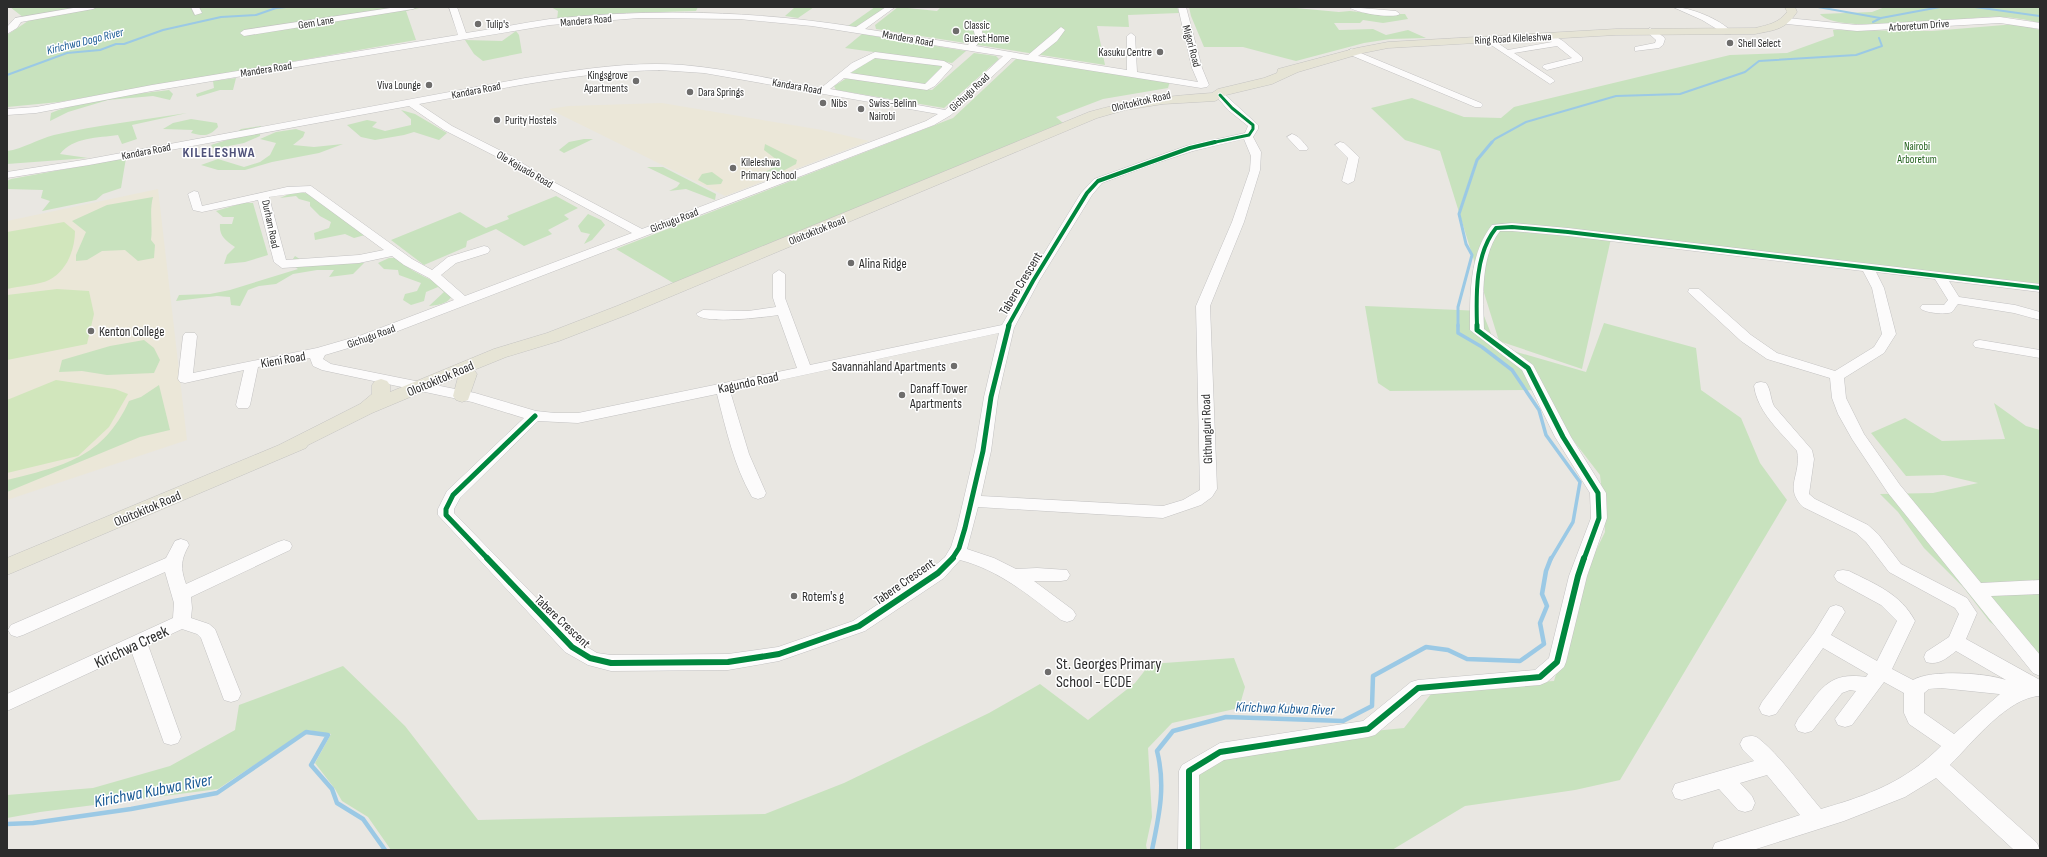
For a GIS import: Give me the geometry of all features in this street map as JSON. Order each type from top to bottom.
[{"type":"main road","points":[[1790,7],[1796,20]]},
{"type":"main road","name":"Ring Road Kileleshwa","points":[[1199,90],[1220,91],[1268,81],[1294,69],[1351,52],[1388,45],[1650,31],[1775,32],[1786,30],[1796,20]]},
{"type":"main road","name":"Oloitokitok Road","points":[[287,448],[343,428],[500,353],[553,337],[679,287],[1087,118],[1133,104],[1173,98],[1199,90]]},
{"type":"main road","name":"Oloitokitok Road","points":[[7,567],[287,448],[365,410],[468,374],[541,344],[553,337]]},
{"type":"main road","points":[[462,396],[468,374]]},
{"type":"main road","points":[[365,410],[381,396],[381,385]]},
{"type":"street","points":[[7,31],[14,26],[18,20],[93,7]]},
{"type":"street","name":"Gem Lane","points":[[244,33],[413,7]]},
{"type":"street","points":[[426,36],[462,34],[453,7]]},
{"type":"street","points":[[858,30],[891,7]]},
{"type":"street","name":"Migori Road","points":[[1182,7],[1197,68],[1199,90]]},
{"type":"street","points":[[1353,7],[1367,12],[1396,14]]},
{"type":"street","points":[[1677,7],[1705,18],[1731,32]]},
{"type":"street","name":"Mandera Road","points":[[7,112],[36,110],[167,85],[462,34],[550,22],[745,16],[858,30],[970,49],[1132,73],[1168,79],[1199,90]]},
{"type":"street","points":[[571,27],[660,18],[734,22]]},
{"type":"street","name":"Arboretum Drive","points":[[1796,20],[1857,28],[2000,20],[2040,26]]},
{"type":"street","points":[[970,49],[978,36],[977,27]]},
{"type":"street","points":[[1030,58],[1054,39],[1061,30]]},
{"type":"street","points":[[1638,50],[1660,45],[1661,39],[1650,31]]},
{"type":"street","points":[[1131,36],[1132,73]]},
{"type":"street","points":[[1547,67],[1579,59],[1550,36]]},
{"type":"street","points":[[1486,39],[1550,81]]},
{"type":"street","points":[[1512,51],[1560,43]]},
{"type":"street","points":[[1351,52],[1478,105]]},
{"type":"street","points":[[824,90],[843,75],[867,58],[875,55],[937,63],[948,66],[928,87],[843,75]]},
{"type":"street","name":"Gichugu Road","points":[[319,352],[367,338],[930,123],[947,113],[1009,55]]},
{"type":"street","name":"Kandara Road","points":[[7,174],[97,161],[410,102],[574,74],[658,68],[699,69],[947,113]]},
{"type":"street","points":[[1199,90],[1232,108],[1253,125],[1252,131],[1247,136]]},
{"type":"street","points":[[1220,91],[1232,108]]},
{"type":"street","name":"Ole Kejuado Road","points":[[410,102],[448,128],[507,158],[542,180],[641,233]]},
{"type":"street","points":[[7,120],[36,110]]},
{"type":"street","name":"Tabere Crescent","points":[[535,416],[453,495],[446,509],[446,515],[572,648],[586,657],[600,662],[728,662],[779,654],[858,626],[938,573],[956,553],[965,528],[984,451],[991,398],[1007,328],[1033,281],[1092,186],[1107,178],[1190,148],[1247,136]]},
{"type":"street","name":"Githunguri Road","points":[[971,501],[1158,512],[1178,508],[1207,493],[1209,489],[1203,306],[1238,222],[1256,170],[1257,163],[1255,150],[1247,136]]},
{"type":"street","points":[[1292,137],[1303,148]]},
{"type":"street","points":[[1340,145],[1354,157],[1348,181]]},
{"type":"street","name":"Durham Road","points":[[395,252],[359,259],[286,266],[280,262],[263,196],[287,190],[308,188],[395,252],[408,262],[433,275],[446,285],[462,302]]},
{"type":"street","points":[[194,194],[198,208],[263,196]]},
{"type":"street","points":[[1190,850],[1189,770],[1220,752],[1368,729],[1418,688],[1540,677],[1557,662],[1578,576],[1598,518],[1598,493],[1563,437],[1528,368],[1476,330],[1476,300],[1481,269],[1487,239],[1496,228],[1512,227],[1568,232],[2040,288]]},
{"type":"street","points":[[433,275],[452,260],[484,250]]},
{"type":"street","points":[[1694,292],[1746,338],[1772,356],[1838,376],[1879,350],[1889,334],[1878,288],[1867,267]]},
{"type":"street","points":[[779,274],[779,298],[806,370]]},
{"type":"street","points":[[1939,275],[1955,300],[2015,309],[2040,316]]},
{"type":"street","points":[[1927,308],[1947,309],[1955,300]]},
{"type":"street","points":[[703,314],[748,315],[783,310]]},
{"type":"street","name":"Kagundo Road","points":[[419,391],[475,398],[490,404],[535,416],[578,418],[655,403],[722,387],[976,333],[1007,328]]},
{"type":"street","points":[[190,336],[185,379],[252,364]]},
{"type":"street","points":[[1980,344],[2040,354]]},
{"type":"street","name":"Kieni Road","points":[[243,405],[252,364],[319,352]]},
{"type":"street","name":"Kieni Road","points":[[319,352],[316,359],[318,363],[327,367],[419,391]]},
{"type":"street","name":"Kieni Road","points":[[341,370],[356,378],[381,385],[419,391]]},
{"type":"street","points":[[1838,376],[1841,404],[1857,436],[1894,489],[1976,590],[2033,684]]},
{"type":"street","points":[[1761,386],[1763,399],[1768,408],[1804,450],[1806,459],[1801,493],[1803,497],[1809,503],[1867,533],[1875,542],[1886,560],[1895,568],[1961,603],[1968,613],[1956,642],[1933,657]]},
{"type":"street","points":[[722,387],[737,443],[750,478],[758,492]]},
{"type":"street","name":"Kagundo Road","points":[[419,391],[482,404],[490,404]]},
{"type":"street","points":[[17,630],[172,562],[175,553],[181,545]]},
{"type":"street","points":[[181,594],[284,546]]},
{"type":"street","points":[[956,553],[978,557],[1015,576],[1067,615]]},
{"type":"street","name":"Kirichwa Creek","points":[[7,703],[181,622],[183,605],[181,594],[171,566],[172,562]]},
{"type":"street","points":[[1015,576],[1037,574],[1061,575]]},
{"type":"street","points":[[1844,576],[1885,598],[1902,613],[1906,621],[1875,678],[1845,719]]},
{"type":"street","points":[[1976,590],[2040,587]]},
{"type":"street","points":[[1769,708],[1820,638],[1836,612]]},
{"type":"street","points":[[181,622],[203,629],[209,634],[231,694]]},
{"type":"street","points":[[1820,638],[1875,678],[1914,689],[1925,682],[1941,680],[2001,686],[2033,684]]},
{"type":"street","points":[[1956,642],[2033,684]]},
{"type":"street","points":[[138,643],[171,737]]},
{"type":"street","points":[[1805,725],[1835,687],[1850,682],[1875,678]]},
{"type":"street","points":[[1723,850],[1817,820],[1892,793],[1926,773],[1955,745],[2033,684]]},
{"type":"street","points":[[1914,689],[1914,713],[1916,718],[1955,745]]},
{"type":"street","points":[[1750,744],[1771,765],[1817,820]]},
{"type":"street","points":[[1935,764],[2029,850]]},
{"type":"street","points":[[1682,791],[1771,765]]},
{"type":"street","points":[[1722,779],[1745,803]]},
{"type":"shaded area","name":"Kileleshwa Primary School","points":[[662,103],[822,130],[869,141],[725,196],[549,109],[569,106]]},
{"type":"shaded area","name":"Kenton College","points":[[158,189],[187,440],[7,500],[7,221]]},
{"type":"green space","points":[[10,7],[424,7],[406,11],[416,40],[59,102],[7,107],[7,35],[28,21]]},
{"type":"green space","points":[[551,7],[698,7],[696,11],[623,13],[557,20],[558,11]]},
{"type":"green space","points":[[787,7],[814,7],[798,18],[785,16],[794,8]]},
{"type":"green space","points":[[875,7],[890,7],[859,28],[848,26]]},
{"type":"green space","points":[[898,7],[937,11],[941,7],[1177,7],[1179,13],[1128,15],[1129,27],[1097,26],[1105,65],[876,29],[875,25]]},
{"type":"green space","points":[[1189,7],[1285,7],[1339,12],[1350,11],[1377,14],[1405,14],[1408,19],[1383,23],[1363,20],[1360,23],[1334,23],[1339,30],[1373,29],[1386,35],[1408,30],[1426,38],[1390,39],[1364,43],[1296,61],[1243,47],[1204,47],[1191,16]]},
{"type":"green space","points":[[1885,7],[2040,7],[2040,23],[2014,18],[1994,17],[1900,24],[1873,24],[1849,23],[1831,20],[1820,14],[1872,12]]},
{"type":"green space","name":"Nairobi Arboretum","points":[[2016,24],[2040,30],[2040,289],[1612,234],[1582,369],[1499,341],[1440,151],[1405,140],[1371,108],[1412,98],[1464,117],[1501,118],[1514,107],[1730,55],[1787,53],[1834,36],[1833,30],[1932,31]]},
{"type":"green space","points":[[516,31],[519,35],[522,53],[483,61],[474,54],[465,40],[502,41]]},
{"type":"green space","points":[[862,34],[966,51],[952,63],[845,48]]},
{"type":"green space","points":[[974,53],[996,56],[999,59],[944,108],[836,90],[834,86],[847,78],[932,90]]},
{"type":"green space","points":[[877,56],[942,66],[944,69],[927,85],[852,75],[851,73],[870,58]]},
{"type":"green space","points":[[1017,58],[1170,81],[1168,88],[1103,99],[1056,117],[1063,123],[675,284],[616,249],[953,118]]},
{"type":"green space","points":[[236,78],[233,90],[220,90],[197,97],[196,94],[214,88],[213,81]]},
{"type":"green space","points":[[169,90],[173,94],[170,100],[153,96],[108,100],[68,112],[50,121],[51,113],[94,100]]},
{"type":"green space","points":[[401,110],[415,114],[447,133],[439,140],[414,132],[375,140],[361,137],[347,125],[367,120],[377,122],[372,127],[385,131],[411,125],[411,119]]},
{"type":"green space","points":[[187,113],[132,125],[137,139],[122,144],[118,135],[86,139],[65,148],[60,154],[88,158],[7,164],[7,151],[54,135],[104,125]]},
{"type":"green space","points":[[191,119],[217,123],[218,127],[212,133],[206,135],[191,133],[193,130],[163,129],[173,123]]},
{"type":"green space","points":[[261,126],[260,136],[244,143],[214,149],[211,145],[230,139],[241,129]]},
{"type":"green space","points":[[296,129],[305,132],[303,137],[293,145],[314,147],[343,144],[319,153],[272,162],[245,170],[218,170],[201,165],[218,159],[244,167],[260,162],[270,155],[276,143],[260,139],[276,132]]},
{"type":"green space","points":[[593,139],[564,153],[559,150],[569,142]]},
{"type":"green space","points":[[765,144],[797,160],[796,164],[783,171],[752,181],[752,174],[767,171],[781,163],[764,150]]},
{"type":"green space","points":[[126,158],[121,188],[103,194],[96,200],[42,211],[50,201],[41,198],[43,190],[7,189],[7,181],[11,179]]},
{"type":"green space","points":[[647,167],[663,167],[716,194],[715,200],[686,189],[669,191],[677,187],[680,183]]},
{"type":"green space","points":[[712,172],[723,180],[721,184],[707,185],[698,180],[702,174]]},
{"type":"green space","points":[[296,191],[309,194],[365,235],[354,238],[345,234],[315,240],[314,233],[329,228],[331,222],[320,216],[310,206],[310,202],[299,199],[296,196],[280,198]]},
{"type":"green space","points":[[556,196],[578,208],[564,215],[569,219],[548,230],[552,234],[524,246],[496,229],[467,241],[466,247],[424,265],[391,240],[460,212],[486,228],[509,219],[507,216]]},
{"type":"green space","points":[[153,197],[151,208],[151,240],[155,245],[154,258],[138,261],[125,250],[102,251],[87,260],[76,261],[76,255],[86,232],[72,221],[107,205]]},
{"type":"green space","points":[[243,203],[253,203],[268,255],[245,262],[224,264],[227,255],[235,247],[223,237],[220,224],[232,224],[234,217],[223,217],[216,211]]},
{"type":"green space","points":[[588,214],[601,220],[605,225],[592,240],[584,244],[590,234],[581,232],[578,226]]},
{"type":"green space","points":[[64,222],[75,231],[75,238],[72,252],[61,271],[45,282],[7,289],[7,232]]},
{"type":"green space","points":[[295,256],[303,261],[364,263],[353,274],[329,277],[334,270],[317,270],[293,274],[276,284],[259,286],[248,290],[240,306],[231,305],[230,297],[217,296],[176,301],[179,295],[210,294],[230,290],[298,269],[290,263]]},
{"type":"green space","points":[[389,258],[408,258],[406,266],[412,270],[442,284],[455,287],[452,296],[446,302],[429,306],[444,292],[438,287],[426,292],[424,301],[411,305],[403,300],[405,294],[417,291],[421,283],[399,275],[398,270],[384,269],[378,263]]},
{"type":"green space","points":[[57,289],[89,291],[94,314],[87,344],[7,360],[7,295]]},
{"type":"green space","points":[[1365,306],[1482,311],[1496,346],[1586,372],[1604,323],[1696,348],[1701,390],[1741,418],[1760,463],[1787,500],[1620,780],[1575,790],[1465,806],[1392,850],[1200,850],[1196,771],[1208,759],[1313,737],[1404,728],[1435,689],[1554,681],[1585,573],[1605,532],[1600,475],[1566,431],[1544,390],[1390,391],[1378,383]]},
{"type":"green space","points":[[144,340],[154,348],[160,360],[154,373],[107,375],[82,371],[59,372],[62,360],[110,346]]},
{"type":"green space","points":[[56,380],[115,389],[128,394],[109,427],[78,456],[7,473],[7,400]]},
{"type":"green space","points":[[159,385],[170,430],[140,437],[7,492],[7,480],[63,464],[79,457],[94,447],[107,435],[119,420],[129,401],[141,397]]},
{"type":"green space","points":[[1994,403],[2026,426],[2040,430],[2040,656],[1990,622],[1963,587],[1924,548],[1898,512],[1880,494],[1933,493],[1978,483],[1944,475],[1906,476],[1871,433],[1905,418],[1942,441],[2005,439]]},
{"type":"green space","points":[[1234,658],[1245,687],[1239,708],[1172,723],[1148,748],[1152,817],[1146,845],[1147,850],[391,850],[368,817],[342,801],[335,789],[315,763],[331,734],[307,730],[218,789],[40,812],[7,818],[7,795],[93,788],[170,766],[235,730],[239,705],[343,666],[405,726],[478,820],[765,814],[844,783],[989,713],[1040,684],[1088,720],[1135,683],[1150,664]]},
{"type":"waterway","name":"Kirichwa Dogo River","points":[[7,75],[67,53],[100,50],[116,44],[124,44],[163,30],[221,17],[256,15],[276,8],[286,7]]},
{"type":"waterway","name":"Kirichwa Dogo River","points":[[1818,7],[1880,18]]},
{"type":"waterway","points":[[1873,22],[1881,18],[1940,7]]},
{"type":"waterway","points":[[1975,7],[2040,16]]},
{"type":"waterway","name":"Kirichwa Kubwa River","points":[[1492,142],[1526,122],[1616,96],[1680,94],[1745,72],[1759,61],[1856,55],[1882,46],[1879,38]]},
{"type":"waterway","name":"Kirichwa Kubwa River","points":[[1492,142],[1477,160],[1459,214],[1466,244],[1472,255],[1458,307],[1458,333],[1482,347],[1512,370],[1539,410],[1546,435],[1580,482],[1573,522],[1551,559]]},
{"type":"waterway","name":"Kirichwa Kubwa River","points":[[1152,850],[1159,813],[1161,789],[1160,764],[1157,751],[1173,731],[1226,717],[1343,721],[1372,706],[1373,676],[1426,647],[1448,650],[1467,659],[1520,661],[1544,644],[1540,623],[1547,606],[1542,594],[1546,571],[1551,558]]},
{"type":"waterway","name":"Kirichwa Kubwa River","points":[[7,824],[33,823],[131,809],[217,793],[306,732],[328,735],[311,765],[332,789],[337,803],[363,819],[385,850]]},
{"type":"cycle path","points":[[535,416],[453,495],[446,509],[446,515],[572,647],[595,660],[611,663],[728,662],[779,654],[859,626],[938,573],[951,561],[959,548],[983,451],[991,397],[1007,328],[1033,281],[1087,193],[1098,181],[1146,163],[1190,148],[1249,135],[1253,129],[1253,125],[1232,108],[1220,95]]},
{"type":"cycle path","points":[[1189,850],[1189,771],[1220,752],[1368,729],[1418,688],[1540,677],[1557,662],[1578,576],[1599,518],[1598,493],[1563,437],[1528,368],[1477,330],[1477,296],[1481,262],[1487,241],[1496,228],[1512,227],[1568,232],[2040,288]]},
{"type":"place","name":"Tulip's","points":[[478,24]]},
{"type":"place","name":"Classic Guest Home","points":[[956,31]]},
{"type":"place","name":"Shell Select","points":[[1730,43]]},
{"type":"place","name":"Kasuku Centre","points":[[1160,52]]},
{"type":"place","name":"Kingsgrove Apartments","points":[[636,81]]},
{"type":"place","name":"Viva Lounge","points":[[429,85]]},
{"type":"place","name":"Dara Springs","points":[[690,92]]},
{"type":"place","name":"Nibs","points":[[823,103]]},
{"type":"place","name":"Swiss-Belinn Nairobi","points":[[861,109]]},
{"type":"place","name":"Purity Hostels","points":[[497,120]]},
{"type":"place","name":"Kileleshwa Primary School","points":[[733,168]]},
{"type":"place","name":"Alina Ridge","points":[[851,263]]},
{"type":"place","name":"Kenton College","points":[[91,331]]},
{"type":"place","name":"Savannahland Apartments","points":[[954,366]]},
{"type":"place","name":"Danaff Tower Apartments","points":[[902,395]]},
{"type":"place","name":"Rotem's g","points":[[794,596]]},
{"type":"place","name":"St. Georges Primary School - ECDE","points":[[1048,672]]},
{"type":"district","name":"KILELESHWA","points":[[219,152]]}]
